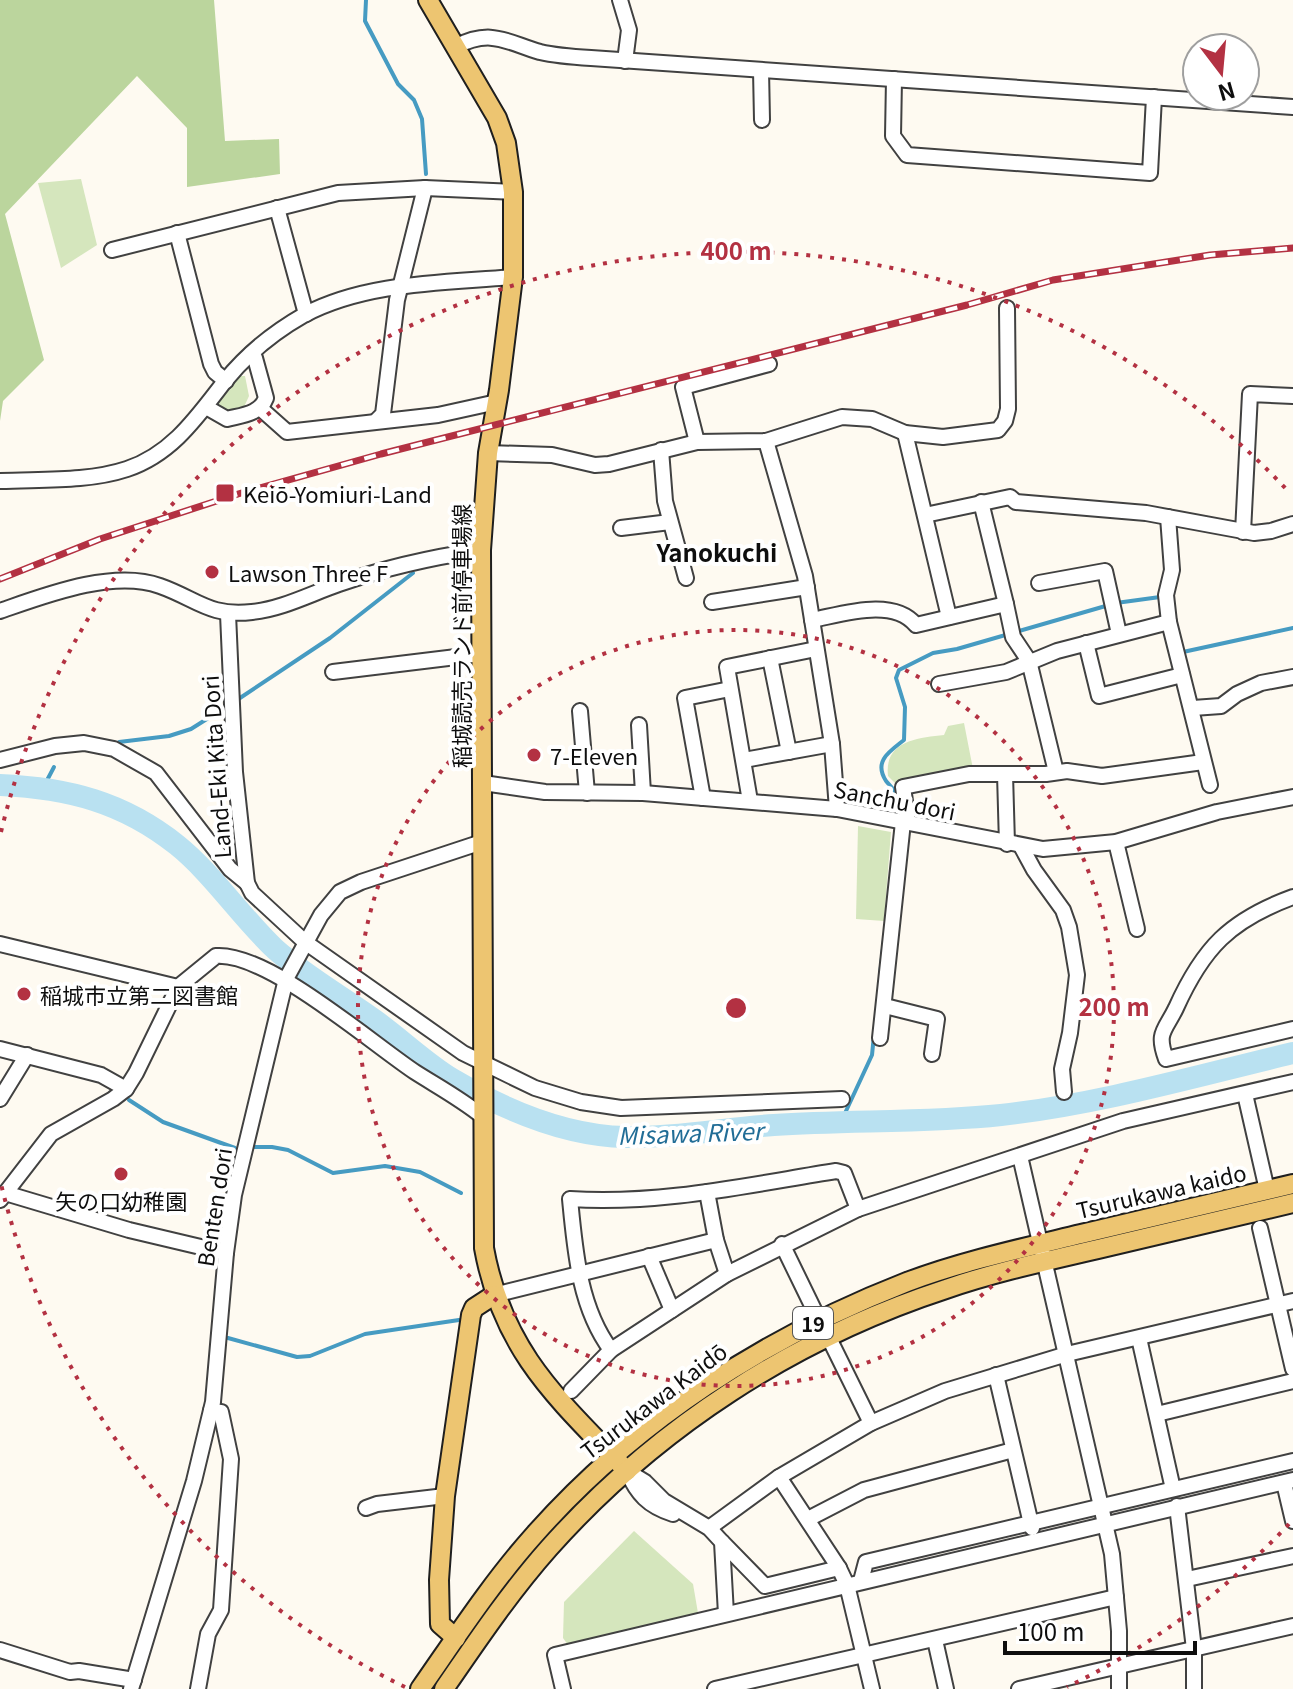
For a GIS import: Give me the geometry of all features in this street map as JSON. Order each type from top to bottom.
[{"type":"main road","name":"稲城読売ランド前停車場線","points":[[428,0],[490,104],[502,130],[513,192],[513,277],[488,453],[481,550],[483,1233],[494,1295],[514,1339],[558,1399],[620,1464]]},
{"type":"main road","name":"Tsurukawa kaido","points":[[1043,1253],[1293,1184]]},
{"type":"main road","name":"Tsurukawa kaido","points":[[1043,1253],[1293,1203]]},
{"type":"main road","name":"Tsurukawa Kaidō","points":[[444,1689],[503,1605],[620,1464],[708,1384],[755,1354],[824,1328],[909,1282],[1043,1253]]},
{"type":"main road","points":[[456,1638],[440,1624],[438,1615],[445,1496],[471,1315],[474,1308],[494,1295]]},
{"type":"main road","name":"Tsurukawa Kaidō","points":[[420,1689],[490,1589],[534,1535],[579,1488],[620,1464]]},
{"type":"street","points":[[620,0],[629,30],[625,61]]},
{"type":"street","points":[[455,47],[487,36],[553,55],[1293,107]]},
{"type":"street","points":[[761,70],[762,120]]},
{"type":"street","points":[[894,79],[893,136],[907,155],[1150,173],[1154,97]]},
{"type":"street","points":[[377,420],[383,414],[401,287],[425,188]]},
{"type":"street","points":[[112,250],[338,193],[425,188],[513,192]]},
{"type":"street","points":[[277,208],[306,314]]},
{"type":"street","points":[[177,233],[211,364],[226,381]]},
{"type":"street","points":[[0,481],[89,476],[128,469],[146,461],[174,442],[251,354],[271,336],[306,314],[354,296],[401,287],[513,277]]},
{"type":"street","points":[[488,453],[552,455],[595,465],[697,442],[766,441],[842,417],[872,419],[905,433],[943,437],[998,430],[1005,421],[1009,400],[1007,308]]},
{"type":"street","points":[[206,407],[227,419],[260,408],[266,398],[255,358],[251,354]]},
{"type":"street","points":[[697,442],[683,387],[769,364]]},
{"type":"street","points":[[1243,532],[1250,394],[1293,396]]},
{"type":"street","points":[[260,408],[287,432],[438,415],[497,402]]},
{"type":"street","points":[[905,433],[949,617]]},
{"type":"street","points":[[766,441],[807,587],[832,744],[837,809]]},
{"type":"street","points":[[661,450],[665,501],[686,578]]},
{"type":"street","points":[[925,515],[1010,497],[1016,502],[1168,517],[1243,532],[1271,531],[1293,524]]},
{"type":"street","points":[[981,502],[1013,637],[1029,661],[1056,772]]},
{"type":"street","points":[[1168,517],[1172,570],[1166,595],[1169,622],[1210,785]]},
{"type":"street","points":[[621,528],[670,522]]},
{"type":"street","points":[[0,611],[113,579],[160,585],[228,614],[266,610],[383,570],[481,550]]},
{"type":"street","points":[[1039,583],[1105,571],[1119,634]]},
{"type":"street","points":[[712,602],[807,587]]},
{"type":"street","points":[[812,620],[873,608],[909,617],[916,625],[1006,604]]},
{"type":"street","name":"Land-Eki Kita Dori","points":[[228,614],[235,772],[247,883],[259,899],[305,942],[482,1068],[581,1102],[621,1108],[842,1099]]},
{"type":"street","points":[[939,684],[1006,672],[1029,661],[1086,643],[1169,622]]},
{"type":"street","points":[[1086,643],[1099,696],[1182,675]]},
{"type":"street","points":[[750,801],[727,667],[816,649]]},
{"type":"street","points":[[333,672],[481,654]]},
{"type":"street","points":[[770,658],[789,752]]},
{"type":"street","points":[[1193,708],[1221,706],[1237,694],[1261,683],[1293,677]]},
{"type":"street","points":[[703,798],[685,698],[730,689]]},
{"type":"street","points":[[580,711],[587,793]]},
{"type":"street","points":[[639,725],[643,793]]},
{"type":"street","points":[[0,760],[55,746],[84,743],[114,749],[156,773],[230,869],[247,883]]},
{"type":"street","points":[[744,760],[832,744]]},
{"type":"street","points":[[880,1038],[903,787],[969,774],[1067,771],[1102,776],[1203,762]]},
{"type":"street","points":[[1005,774],[1014,845],[1063,910],[1069,927],[1077,975],[1062,1069],[1064,1092]]},
{"type":"street","name":"Sanchu dori","points":[[483,783],[545,792],[643,793],[837,809],[1043,849],[1116,842],[1217,812],[1293,797]]},
{"type":"street","name":"Benten dori","points":[[132,1684],[194,1481],[215,1395],[226,1253],[237,1181],[286,979],[329,902],[340,892],[361,882],[482,842]]},
{"type":"street","points":[[1116,842],[1137,929]]},
{"type":"street","points":[[1293,897],[1255,912],[1220,937],[1192,971],[1161,1034],[1166,1059],[1293,1029]]},
{"type":"street","points":[[0,944],[178,987]]},
{"type":"street","points":[[226,1253],[129,1230],[3,1192],[51,1134],[126,1089],[178,987],[216,956],[240,958],[286,979],[415,1071],[482,1113]]},
{"type":"street","points":[[885,1006],[937,1019],[932,1054]]},
{"type":"street","points":[[0,1049],[101,1075],[126,1089]]},
{"type":"street","points":[[0,1099],[27,1055]]},
{"type":"street","points":[[571,1391],[611,1350],[727,1274],[782,1244],[858,1209],[1123,1121],[1293,1082]]},
{"type":"street","points":[[1245,1094],[1267,1190]]},
{"type":"street","points":[[1020,1156],[1106,1524],[1116,1597],[1119,1689]]},
{"type":"street","points":[[611,1350],[603,1338],[577,1273],[570,1199],[608,1201],[707,1192],[836,1171],[844,1173],[858,1209]]},
{"type":"street","points":[[707,1192],[716,1240],[727,1274]]},
{"type":"street","points":[[1260,1228],[1286,1303],[1293,1369]]},
{"type":"street","points":[[494,1295],[716,1240]]},
{"type":"street","points":[[782,1244],[871,1423]]},
{"type":"street","points":[[649,1256],[672,1310]]},
{"type":"street","points":[[709,1528],[779,1477],[871,1423],[933,1395],[1067,1354],[1286,1303]]},
{"type":"street","points":[[1139,1338],[1173,1489]]},
{"type":"street","points":[[996,1375],[1035,1540]]},
{"type":"street","points":[[1157,1414],[1293,1381]]},
{"type":"street","points":[[198,1689],[208,1634],[221,1610],[231,1459],[221,1412],[211,1411]]},
{"type":"street","points":[[808,1519],[864,1490],[1013,1450]]},
{"type":"street","points":[[872,1689],[863,1655],[854,1583],[866,1562],[1293,1461]]},
{"type":"street","points":[[620,1464],[644,1499],[659,1509],[689,1517],[709,1528],[765,1586],[839,1568]]},
{"type":"street","points":[[779,1477],[839,1568],[854,1583]]},
{"type":"street","points":[[563,1689],[555,1655],[1177,1506],[1288,1482],[1293,1521]]},
{"type":"street","points":[[1152,1494],[1155,1512]]},
{"type":"street","points":[[366,1508],[445,1496]]},
{"type":"street","points":[[1177,1506],[1194,1649],[1194,1689]]},
{"type":"street","points":[[722,1542],[726,1614]]},
{"type":"street","points":[[1187,1579],[1293,1556]]},
{"type":"street","points":[[715,1689],[1116,1597]]},
{"type":"street","points":[[1019,1689],[1052,1685],[1119,1666],[1293,1626]]},
{"type":"street","points":[[935,1640],[946,1689]]},
{"type":"street","points":[[0,1650],[70,1672],[79,1671],[132,1684]]},
{"type":"green space","points":[[0,0],[214,0],[225,141],[279,139],[280,174],[187,187],[187,128],[137,76],[5,214],[44,360],[3,401],[0,421]]},
{"type":"green space","points":[[81,179],[97,245],[61,268],[38,183]]},
{"type":"green space","points":[[240,376],[245,376],[249,396],[244,407],[225,412],[217,405]]},
{"type":"green space","points":[[964,723],[973,769],[898,786],[888,776],[888,764],[897,748],[913,740],[944,735],[948,726]]},
{"type":"green space","points":[[858,826],[891,832],[884,921],[856,919]]},
{"type":"green space","points":[[634,1531],[693,1584],[698,1613],[568,1645],[563,1638],[564,1602]]},
{"type":"waterway","points":[[366,0],[365,21],[398,84],[414,100],[422,119],[426,174]]},
{"type":"waterway","points":[[237,700],[330,638],[413,573]]},
{"type":"waterway","points":[[898,797],[881,768],[885,757],[904,740],[905,707],[896,678],[899,670],[933,653],[957,649],[1116,603],[1160,597]]},
{"type":"waterway","points":[[1183,652],[1293,628]]},
{"type":"waterway","points":[[119,742],[169,736],[191,729],[229,705]]},
{"type":"waterway","points":[[44,786],[54,767]]},
{"type":"waterway","name":"Misawa River","points":[[0,785],[49,790],[94,800],[157,830],[190,856],[286,959],[373,1019],[442,1072],[514,1110],[581,1132],[645,1137],[774,1125],[1001,1115],[1111,1097],[1293,1053]]},
{"type":"waterway","points":[[892,864],[896,829]]},
{"type":"waterway","points":[[880,975],[884,940]]},
{"type":"waterway","points":[[840,1124],[872,1055],[874,1035]]},
{"type":"waterway","points":[[129,1100],[163,1122],[235,1148]]},
{"type":"waterway","points":[[253,1147],[288,1150],[333,1173],[385,1166],[420,1172],[461,1193]]},
{"type":"waterway","points":[[228,1338],[297,1357],[310,1356],[365,1334],[459,1320]]},
{"type":"railway","points":[[0,579],[100,539],[238,494],[1053,280],[1210,255],[1293,248]]},
{"type":"place","name":"Keiō-Yomiuri-Land","points":[[225,493]]},
{"type":"place","name":"Lawson Three F","points":[[212,572]]},
{"type":"place","name":"7-Eleven","points":[[534,755]]},
{"type":"place","name":"稲城市立第二図書館","points":[[24,994]]},
{"type":"place","name":"矢の口幼稚園","points":[[121,1174]]},
{"type":"district","name":"Yanokuchi","points":[[717,551]]}]
